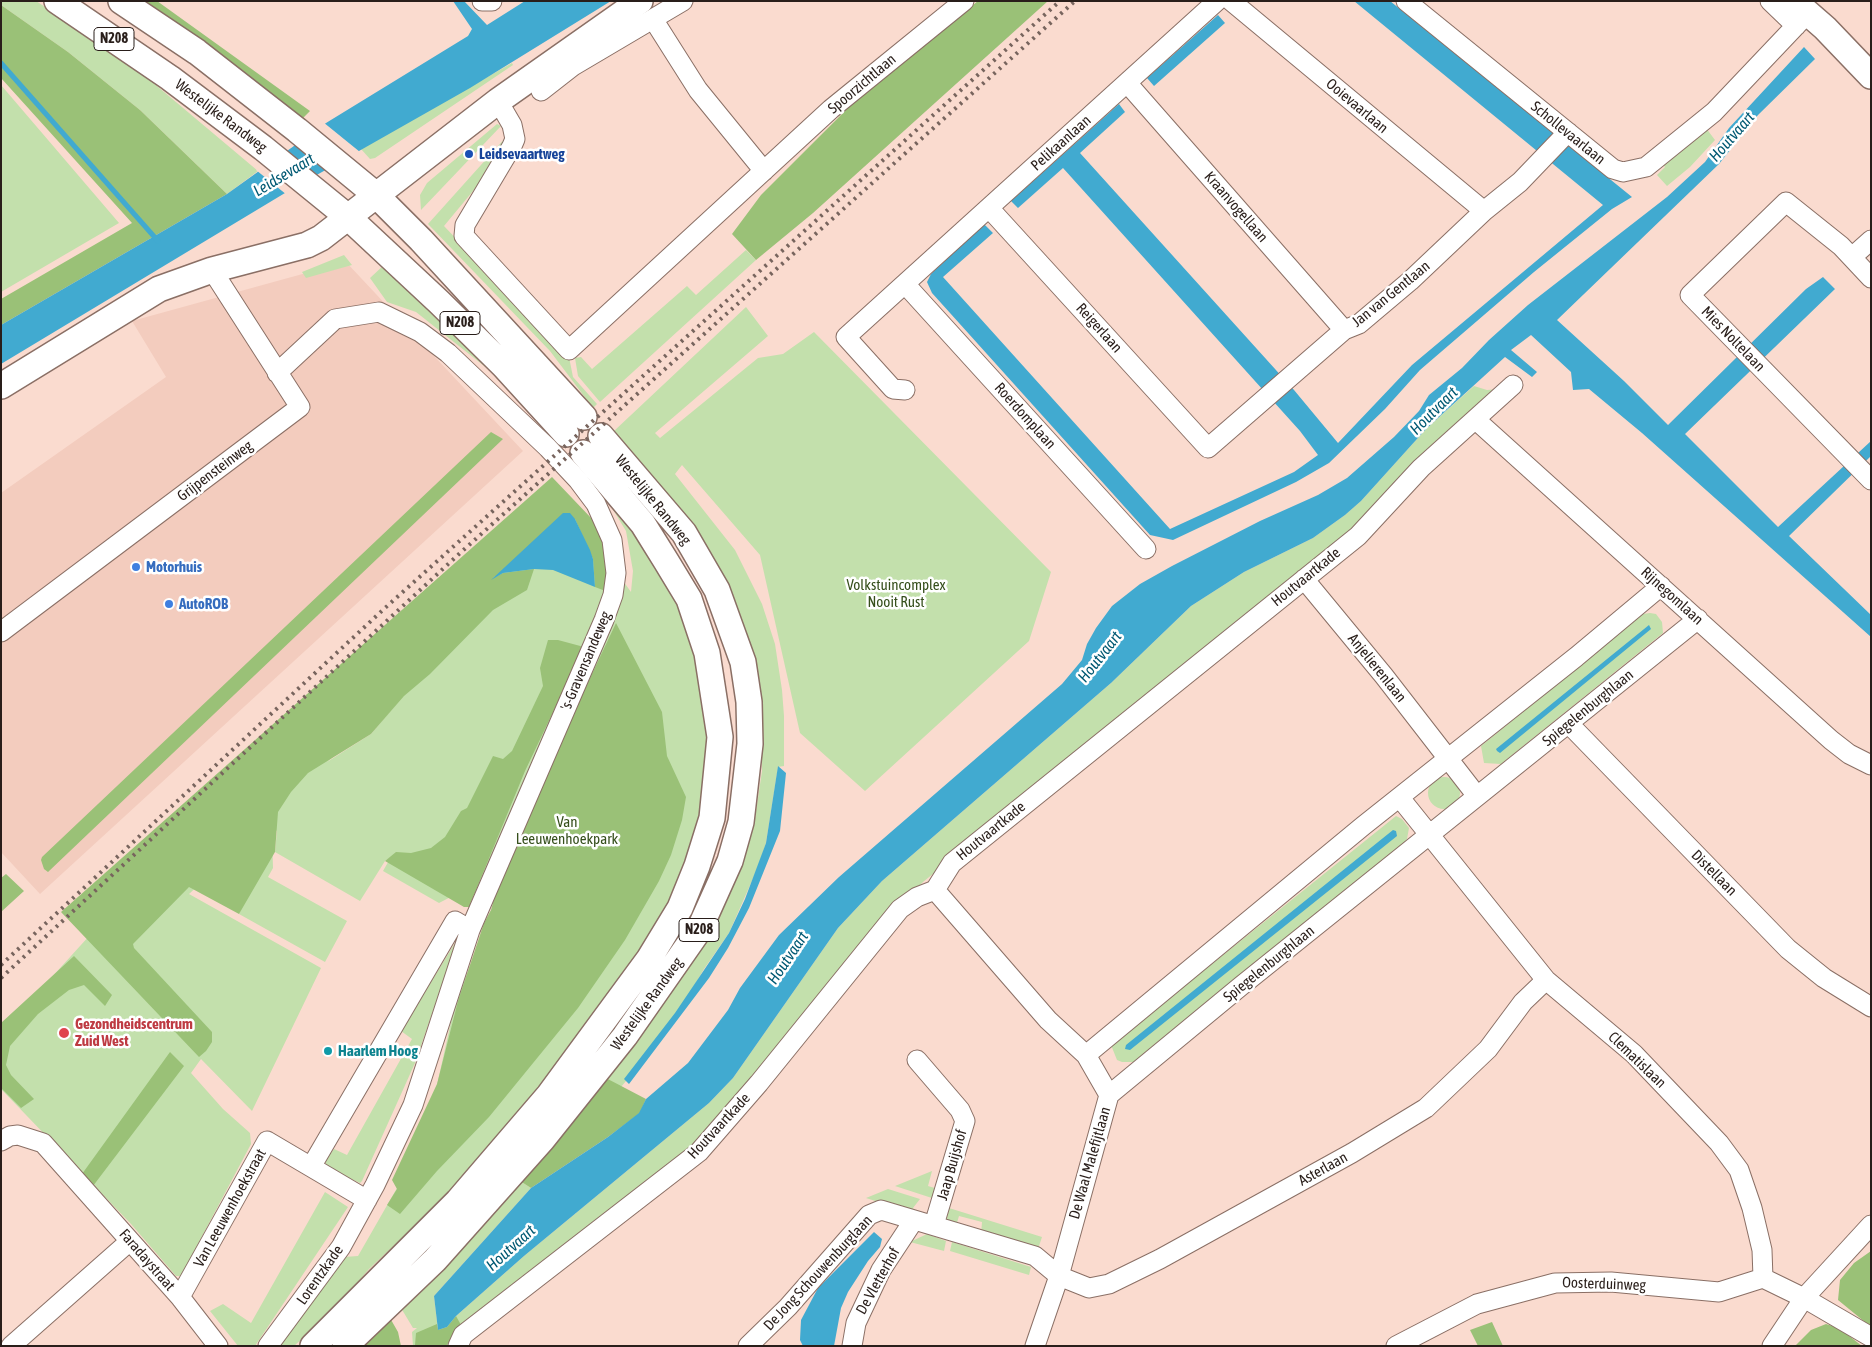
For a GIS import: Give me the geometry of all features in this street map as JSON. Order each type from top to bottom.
[{"type":"main road","name":"Westelijke Randweg","points":[[57,1],[137,54],[263,148],[317,191],[498,360],[566,434]]},
{"type":"main road","name":"N208","points":[[121,1],[197,52],[298,130],[376,195],[421,240],[584,417]]},
{"type":"main road","points":[[1807,8],[1871,52]]},
{"type":"main road","points":[[1,386],[159,289],[212,270],[306,245],[321,238],[498,101],[647,10]]},
{"type":"main road","points":[[1837,28],[1871,76]]},
{"type":"main road","name":"Westelijke Randweg","points":[[345,1346],[402,1293],[441,1253],[542,1140],[625,1036],[699,930],[730,861],[741,822],[750,744],[749,702],[743,662],[717,590],[684,533],[602,436]]},
{"type":"main road","name":"Westelijke Randweg","points":[[314,1346],[458,1201],[549,1095],[649,959],[680,908],[697,866],[712,818],[720,737],[707,653],[689,599],[643,524],[583,453]]},
{"type":"street","points":[[541,91],[647,10],[683,1]]},
{"type":"street","name":"Spoorzichtlaan","points":[[498,101],[512,125],[515,139],[465,225],[464,236],[570,350],[831,109],[964,1]]},
{"type":"street","name":"Pelikaanlaan","points":[[905,390],[893,389],[846,337],[1128,84],[1217,1]]},
{"type":"street","name":"Ooievaarlaan","points":[[1231,1],[1484,211]]},
{"type":"street","points":[[1770,1],[1807,8]]},
{"type":"street","name":"Schollevaarlaan","points":[[1415,4],[1565,135],[1613,169],[1633,171],[1646,168],[1714,112],[1807,8]]},
{"type":"street","points":[[647,10],[698,90],[764,171]]},
{"type":"street","name":"Kraanvogellaan","points":[[1128,84],[1344,330]]},
{"type":"street","name":"Jan van Gentlaan","points":[[1208,448],[1344,330],[1359,324],[1395,294],[1484,211],[1520,182],[1565,135]]},
{"type":"street","name":"Mies Noltelaan","points":[[1852,257],[1786,202],[1690,295],[1868,478]]},
{"type":"street","name":"Reigerlaan","points":[[989,208],[1208,448]]},
{"type":"street","points":[[1871,240],[1852,257],[1871,278]]},
{"type":"street","name":"Grijpensteinweg","points":[[1,632],[300,407],[212,270]]},
{"type":"street","name":"Roerdomplaan","points":[[905,284],[1146,549]]},
{"type":"street","name":"'s-Gravensandeweg","points":[[277,373],[335,319],[379,312],[411,328],[448,353],[548,448],[578,480],[596,504],[612,540],[616,573],[613,595],[470,930],[413,1105],[367,1200]]},
{"type":"street","name":"Houtvaartkade","points":[[458,1346],[463,1335],[699,1152],[759,1083],[900,909],[918,897],[935,890],[952,863],[1358,536],[1421,468],[1513,385]]},
{"type":"street","name":"Rijnegomlaan","points":[[1476,420],[1831,740],[1849,754],[1871,765]]},
{"type":"street","name":"Anjelierenlaan","points":[[1304,579],[1384,676],[1477,796]]},
{"type":"street","points":[[1086,1055],[1661,586]]},
{"type":"street","name":"Spiegelenburghlaan","points":[[1109,1095],[1698,619]]},
{"type":"street","name":"Distellaan","points":[[1570,724],[1788,949],[1824,978],[1871,1007]]},
{"type":"street","name":"Clematislaan","points":[[1400,798],[1546,980],[1634,1054],[1719,1143],[1739,1170],[1752,1208],[1762,1250],[1763,1278]]},
{"type":"street","name":"De Waal Malefijtlaan","points":[[935,890],[1048,1020],[1086,1055],[1109,1095],[1059,1276],[1035,1346]]},
{"type":"street","points":[[311,1167],[455,922],[470,930]]},
{"type":"street","name":"Asterlaan","points":[[1059,1276],[1089,1288],[1108,1284],[1160,1259],[1352,1153],[1426,1108],[1488,1049],[1523,1002],[1546,980]]},
{"type":"street","name":"Jaap Buijshof","points":[[917,1060],[960,1110],[965,1121],[934,1225]]},
{"type":"street","name":"Faradaystraat","points":[[1,1141],[10,1136],[18,1135],[44,1143],[180,1297],[218,1346]]},
{"type":"street","name":"Van Leeuwenhoekstraat","points":[[180,1297],[267,1142],[367,1200]]},
{"type":"street","name":"Lorentzkade","points":[[268,1346],[341,1247],[367,1200]]},
{"type":"street","name":"De Jong Schouwenburglaan","points":[[748,1346],[788,1307],[868,1215],[881,1210],[1035,1256],[1059,1276]]},
{"type":"street","name":"De Vletterhof","points":[[852,1346],[856,1323],[881,1270],[914,1220]]},
{"type":"street","points":[[1772,1346],[1804,1298],[1871,1225]]},
{"type":"street","points":[[11,1346],[130,1241]]},
{"type":"street","points":[[1763,1278],[1804,1298],[1871,1337]]},
{"type":"street","name":"Oosterduinweg","points":[[1396,1346],[1477,1304],[1555,1282],[1611,1282],[1719,1292],[1763,1278]]},
{"type":"shaded area","points":[[346,262],[523,451],[40,894],[1,852],[1,493],[166,377],[132,321]]},
{"type":"green space","points":[[1,1],[36,1],[85,33],[151,81],[258,171],[227,194],[140,110],[68,52],[1,5]]},
{"type":"green space","points":[[128,1],[157,1],[310,111],[300,121]]},
{"type":"green space","points":[[978,1],[1048,1],[813,213],[756,260],[732,234],[761,195],[870,86]]},
{"type":"green space","points":[[1,5],[68,52],[140,110],[227,194],[1,325],[1,299],[132,223],[1,78]]},
{"type":"green space","points":[[512,63],[513,65],[375,158],[370,159],[361,149]]},
{"type":"green space","points":[[1,85],[119,223],[1,292]]},
{"type":"green space","points":[[497,124],[501,126],[421,210],[420,195],[427,183]]},
{"type":"green space","points":[[1706,128],[1715,140],[1690,167],[1667,186],[1657,175],[1665,167],[1661,161]]},
{"type":"green space","points":[[507,136],[478,185],[444,226],[569,357],[573,377],[597,404],[593,408],[550,351],[428,224]]},
{"type":"green space","points":[[746,250],[756,260],[600,402],[578,376],[575,358],[581,357],[592,369],[687,286],[696,295]]},
{"type":"green space","points":[[344,255],[352,265],[306,278],[302,272]]},
{"type":"green space","points":[[385,264],[488,369],[416,312],[387,302],[370,278]]},
{"type":"green space","name":"Volkstuincomplex Nooit Rust","points":[[746,307],[768,336],[655,433],[660,438],[758,358],[783,354],[814,332],[1051,572],[1029,641],[865,791],[800,733],[760,555],[682,465],[675,474],[735,550],[762,604],[775,644],[782,690],[784,766],[778,767],[766,843],[758,867],[729,933],[704,969],[667,1032],[621,1087],[604,1077],[647,1027],[680,979],[725,905],[737,878],[754,825],[762,771],[761,712],[744,629],[734,599],[711,553],[614,431]]},
{"type":"green space","points":[[1474,386],[1487,390],[1499,389],[1345,539],[923,882],[890,916],[713,1137],[456,1346],[413,1346],[412,1332],[417,1328],[413,1328],[401,1308],[517,1179],[531,1188],[434,1296],[438,1330],[447,1327],[456,1316],[524,1256],[709,1103],[733,1078],[838,928],[882,881],[1111,683],[1191,606],[1244,572],[1313,538],[1345,515],[1361,501],[1426,429]]},
{"type":"green space","points":[[491,432],[503,439],[48,872],[44,869],[42,857]]},
{"type":"green space","points":[[552,477],[593,520],[605,544],[608,592],[595,587],[593,559],[575,519],[493,578],[503,573],[534,569],[527,590],[493,610],[430,674],[404,696],[371,734],[308,773],[291,792],[278,812],[275,852],[239,914],[189,887],[133,944],[134,948],[212,1032],[212,1042],[199,1057],[61,912]]},
{"type":"green space","name":"Van Leeuwenhoekpark","points":[[552,481],[631,592],[633,571],[626,531],[606,498],[650,553],[684,613],[710,710],[699,845],[629,981],[439,1211],[402,1238],[369,1269],[336,1308],[294,1346],[279,1346],[344,1257],[358,1256],[397,1188],[393,1181],[431,1112],[455,1004],[494,905],[466,889],[439,903],[383,871],[391,857],[385,861],[360,901],[275,852],[277,830],[272,837],[273,868],[268,877],[347,921],[325,962],[239,914],[242,907],[218,867],[189,894],[321,968],[252,1111],[201,1059],[191,1073],[223,1109],[250,1133],[251,1144],[181,1276],[176,1276],[131,1224],[1,1089],[1,1033],[229,782]],"holes":[[[398,702],[371,734],[327,762]]]},
{"type":"green space","points":[[1643,614],[1656,614],[1662,622],[1663,633],[1501,764],[1484,763],[1481,746]]},
{"type":"green space","points":[[616,623],[662,712],[667,756],[686,797],[682,820],[671,855],[659,881],[625,940],[578,1008],[489,1117],[437,1171],[400,1214],[387,1205],[397,1189],[392,1180],[437,1084],[458,1001],[484,923],[491,910],[498,885],[559,744]]},
{"type":"green space","points":[[548,640],[558,640],[584,647],[525,771],[469,907],[464,907],[385,861],[396,852],[411,853],[431,848],[445,837],[461,811],[467,808],[493,756],[503,759],[512,751],[543,686],[540,668]]},
{"type":"green space","points":[[1444,777],[1450,778],[1455,782],[1459,787],[1459,799],[1455,804],[1450,808],[1444,809],[1438,808],[1433,804],[1429,799],[1428,793],[1429,787],[1433,782],[1438,778]]},
{"type":"green space","points":[[1396,816],[1402,819],[1409,828],[1407,839],[1404,843],[1134,1062],[1117,1060],[1111,1045]]},
{"type":"green space","points":[[6,874],[24,891],[1,912],[1,878]]},
{"type":"green space","points":[[458,938],[415,1063],[362,1181],[360,1183],[330,1169],[325,1166],[326,1160],[334,1149],[347,1155],[412,1039],[401,1031]]},
{"type":"green space","points":[[74,956],[112,995],[105,1006],[84,985],[69,990],[38,1014],[10,1046],[6,1065],[11,1075],[34,1099],[21,1108],[1,1088],[1,1023]]},
{"type":"green space","points":[[170,1052],[184,1066],[93,1186],[82,1174]]},
{"type":"green space","points":[[604,1077],[646,1099],[640,1113],[608,1137],[531,1188],[517,1179]]},
{"type":"green space","points":[[932,1171],[928,1186],[938,1189],[935,1199],[895,1186]]},
{"type":"green space","points":[[888,1189],[920,1199],[913,1208],[916,1214],[866,1198]]},
{"type":"green space","points":[[325,1192],[348,1207],[255,1346],[238,1346],[210,1311],[223,1304],[251,1323]]},
{"type":"green space","points":[[949,1208],[1042,1237],[1037,1252],[981,1234],[982,1222],[959,1216],[956,1226],[946,1223]]},
{"type":"green space","points":[[927,1234],[946,1241],[944,1251],[910,1242]]},
{"type":"green space","points":[[952,1242],[1031,1267],[1029,1275],[950,1251]]},
{"type":"green space","points":[[1871,1251],[1871,1327],[1838,1300],[1840,1280],[1854,1263]]},
{"type":"green space","points":[[456,1316],[461,1325],[446,1346],[415,1345],[416,1333],[437,1324],[438,1330],[447,1327]]},
{"type":"green space","points":[[390,1318],[398,1332],[401,1346],[358,1346]]},
{"type":"green space","points":[[1492,1322],[1503,1346],[1478,1346],[1470,1330]]},
{"type":"green space","points":[[1826,1324],[1839,1328],[1862,1346],[1795,1346],[1811,1330]]},
{"type":"water","name":"Leidsevaart","points":[[453,1],[464,1],[487,25],[525,1],[611,1],[470,88],[285,193],[1,364],[1,325],[227,194],[326,123],[468,36],[472,29]]},
{"type":"water","points":[[1354,1],[1390,1],[1632,197],[1612,209],[1534,272],[1420,370],[1385,409],[1329,463],[1296,482],[1173,540],[1150,535],[932,293],[927,282],[931,274],[984,224],[993,233],[943,277],[1170,529],[1294,472],[1318,455],[1300,431],[1063,168],[1018,208],[1011,201],[1119,104],[1125,112],[1080,153],[1294,390],[1338,443],[1412,365],[1603,205]]},
{"type":"water","points":[[1218,15],[1225,23],[1154,86],[1147,78]]},
{"type":"water","name":"Houtvaart","points":[[1804,47],[1815,59],[1758,115],[1719,164],[1557,320],[1624,381],[1668,425],[1806,289],[1823,277],[1835,289],[1685,434],[1778,527],[1871,441],[1871,456],[1789,536],[1871,615],[1871,637],[1642,433],[1589,389],[1573,390],[1571,372],[1531,335],[1511,350],[1537,372],[1532,377],[1505,357],[1426,429],[1361,501],[1345,515],[1313,538],[1244,572],[1191,606],[1111,683],[882,881],[838,928],[733,1078],[709,1103],[524,1256],[456,1316],[447,1327],[438,1330],[434,1296],[531,1188],[608,1137],[639,1113],[646,1099],[688,1063],[728,1010],[740,988],[779,935],[839,877],[1062,684],[1082,660],[1087,644],[1112,606],[1140,584],[1172,566],[1260,521],[1318,495],[1347,478],[1394,437],[1419,411],[1429,395],[1462,368],[1489,340],[1528,305],[1667,197],[1705,162],[1729,128]]},
{"type":"water","points":[[563,513],[570,513],[575,519],[590,550],[593,559],[595,587],[553,570],[534,569],[503,573],[491,580]]},
{"type":"water","points":[[1649,625],[1651,629],[1500,753],[1497,751],[1496,749]]},
{"type":"water","points":[[778,766],[786,773],[780,831],[749,908],[728,948],[709,978],[629,1084],[624,1079],[675,1013],[729,933],[745,899],[766,843]]},
{"type":"water","points":[[1393,830],[1396,831],[1397,836],[1130,1050],[1125,1049],[1126,1045]]},
{"type":"water","points":[[874,1232],[882,1239],[880,1247],[868,1261],[848,1292],[841,1308],[834,1346],[803,1346],[800,1340],[801,1320],[818,1288]]},
{"type":"pier","points":[[323,122],[360,152],[330,170],[295,142]]},
{"type":"pier","points":[[283,150],[317,178],[287,195],[256,170]]},
{"type":"waterway","points":[[1,63],[158,241]]},
{"type":"railway","points":[[1,965],[385,608],[1060,1]]},
{"type":"railway","points":[[1,978],[459,554],[1075,1]]},
{"type":"place","name":"Leidsevaartweg","points":[[469,154]]},
{"type":"place","name":"Motorhuis","points":[[136,567]]},
{"type":"place","name":"AutoROB","points":[[169,604]]},
{"type":"place","name":"Gezondheidscentrum Zuid West","points":[[64,1033]]},
{"type":"place","name":"Haarlem Hoog","points":[[328,1051]]}]
